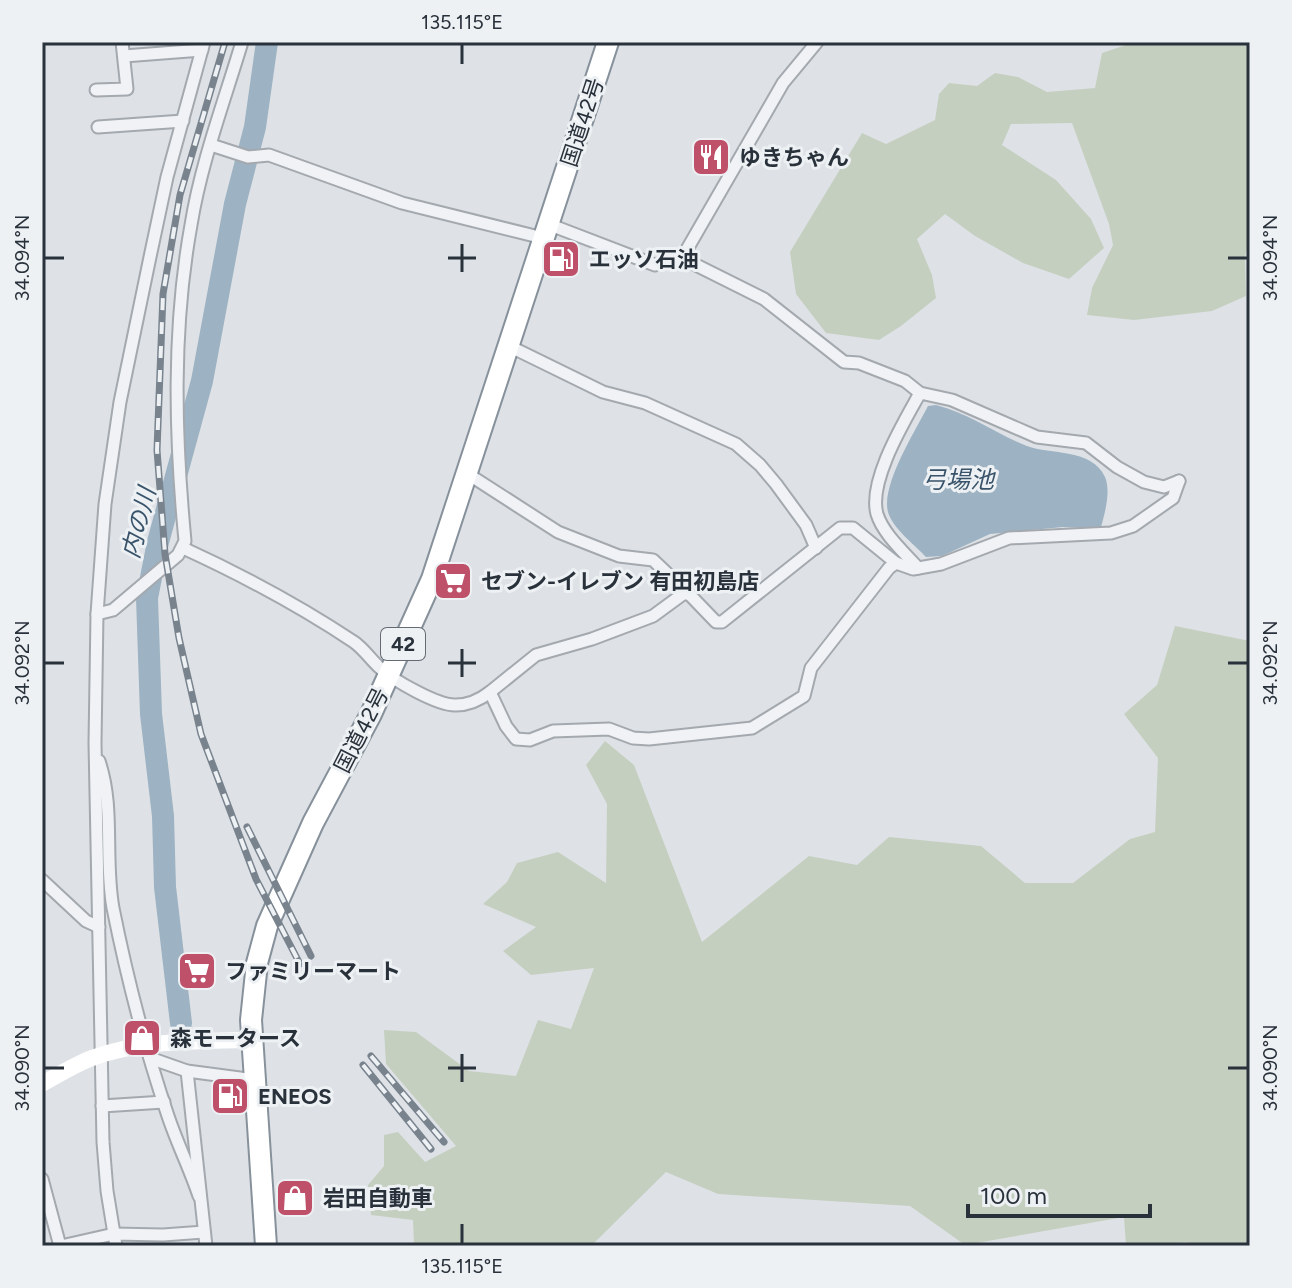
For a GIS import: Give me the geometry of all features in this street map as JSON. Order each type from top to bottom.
[{"type":"highway","name":"国道42号","points":[[266,1246],[251,1040],[252,996],[267,926],[300,850],[371,714],[432,579],[608,42]]},
{"type":"street","points":[[96,90],[127,89],[122,42]]},
{"type":"street","points":[[97,614],[113,610],[183,548],[185,541],[175,412],[179,320],[191,224],[242,42]]},
{"type":"street","points":[[682,258],[783,83],[817,42]]},
{"type":"street","points":[[115,1240],[107,1191],[102,1106],[95,750],[97,614],[105,504],[120,402],[158,217],[203,46],[124,56]]},
{"type":"street","points":[[98,127],[183,121]]},
{"type":"street","points":[[211,145],[248,157],[269,155],[389,200],[546,231],[655,265],[682,258],[764,299],[844,362],[859,363],[905,381],[920,393],[952,400],[1037,437],[1080,441],[1144,482],[1164,487],[1179,481],[1173,498],[1133,526],[1111,533],[1009,538],[954,560],[919,569],[896,563],[853,528],[840,528],[722,622],[716,622],[653,560],[619,556],[558,532],[468,474]]},
{"type":"street","points":[[509,346],[603,392],[645,403],[736,444],[776,484],[806,525],[816,548]]},
{"type":"street","points":[[919,569],[880,522],[876,498],[880,478],[897,435],[920,393]]},
{"type":"street","points":[[183,548],[237,572],[358,644],[389,675],[433,699],[455,705],[480,699],[536,655],[647,619],[683,594],[689,594]]},
{"type":"street","points":[[490,692],[506,726],[516,739],[524,740],[553,731],[609,729],[640,739],[752,728],[804,696],[811,668],[896,563]]},
{"type":"street","points":[[95,750],[107,785],[109,886],[124,960],[148,1053],[199,1196]]},
{"type":"street","points":[[42,880],[86,921],[99,927]]},
{"type":"street","points":[[42,1084],[102,1055],[148,1053],[192,1042],[251,1040]]},
{"type":"street","points":[[148,1053],[187,1071],[255,1080]]},
{"type":"street","points":[[187,1071],[206,1246]]},
{"type":"street","points":[[102,1106],[164,1102]]},
{"type":"street","points":[[42,1179],[60,1246],[204,1232]]},
{"type":"green space","points":[[1135,42],[1250,42],[1250,235],[1245,257],[1246,296],[1212,311],[1134,320],[1087,315],[1092,288],[1113,245],[1109,224],[1072,123],[1011,124],[1002,145],[1056,180],[1091,219],[1104,248],[1069,279],[1023,263],[975,236],[945,214],[917,239],[932,275],[936,298],[879,340],[826,333],[796,294],[790,252],[862,133],[886,144],[935,120],[939,94],[949,83],[977,86],[995,73],[1018,77],[1047,92],[1095,88],[1102,53]]},
{"type":"green space","points":[[1175,626],[1250,641],[1250,1246],[1187,1246],[1188,1242],[1126,1246],[1124,1217],[965,1245],[910,1206],[718,1194],[666,1172],[591,1246],[414,1246],[413,1220],[371,1215],[368,1185],[384,1166],[384,1135],[398,1132],[425,1162],[456,1146],[386,1064],[384,1030],[416,1032],[469,1071],[516,1076],[538,1020],[571,1029],[594,968],[531,975],[503,951],[536,927],[483,904],[507,882],[517,863],[558,852],[606,883],[607,804],[586,765],[605,741],[634,765],[702,942],[809,856],[857,865],[889,837],[981,846],[1025,883],[1073,883],[1130,839],[1155,832],[1158,758],[1124,714],[1157,685]]},
{"type":"water","name":"弓場池","points":[[936,405],[960,413],[1027,446],[1091,461],[1107,483],[1107,502],[1101,527],[990,534],[942,556],[926,557],[896,526],[887,504],[893,475],[907,444],[928,406]]},
{"type":"waterway","name":"内の川","points":[[181,1023],[165,887],[163,816],[151,714],[147,598],[158,542],[202,381],[235,204],[255,127],[267,42]]},
{"type":"railway","points":[[225,42],[180,195],[163,294],[157,450],[165,554],[179,638],[201,734],[256,879],[300,964]]},
{"type":"railway","points":[[247,827],[311,956]]},
{"type":"railway","points":[[371,1056],[444,1142]]},
{"type":"railway","points":[[363,1065],[431,1149]]},
{"type":"place","name":"ゆきちゃん","points":[[711,157]]},
{"type":"place","name":"エッソ石油","points":[[561,259]]},
{"type":"place","name":"セブン-イレブン 有田初島店","points":[[453,581]]},
{"type":"place","name":"ファミリーマート","points":[[197,971]]},
{"type":"place","name":"森モータース","points":[[142,1038]]},
{"type":"place","name":"ENEOS","points":[[230,1096]]},
{"type":"place","name":"岩田自動車","points":[[295,1198]]}]
